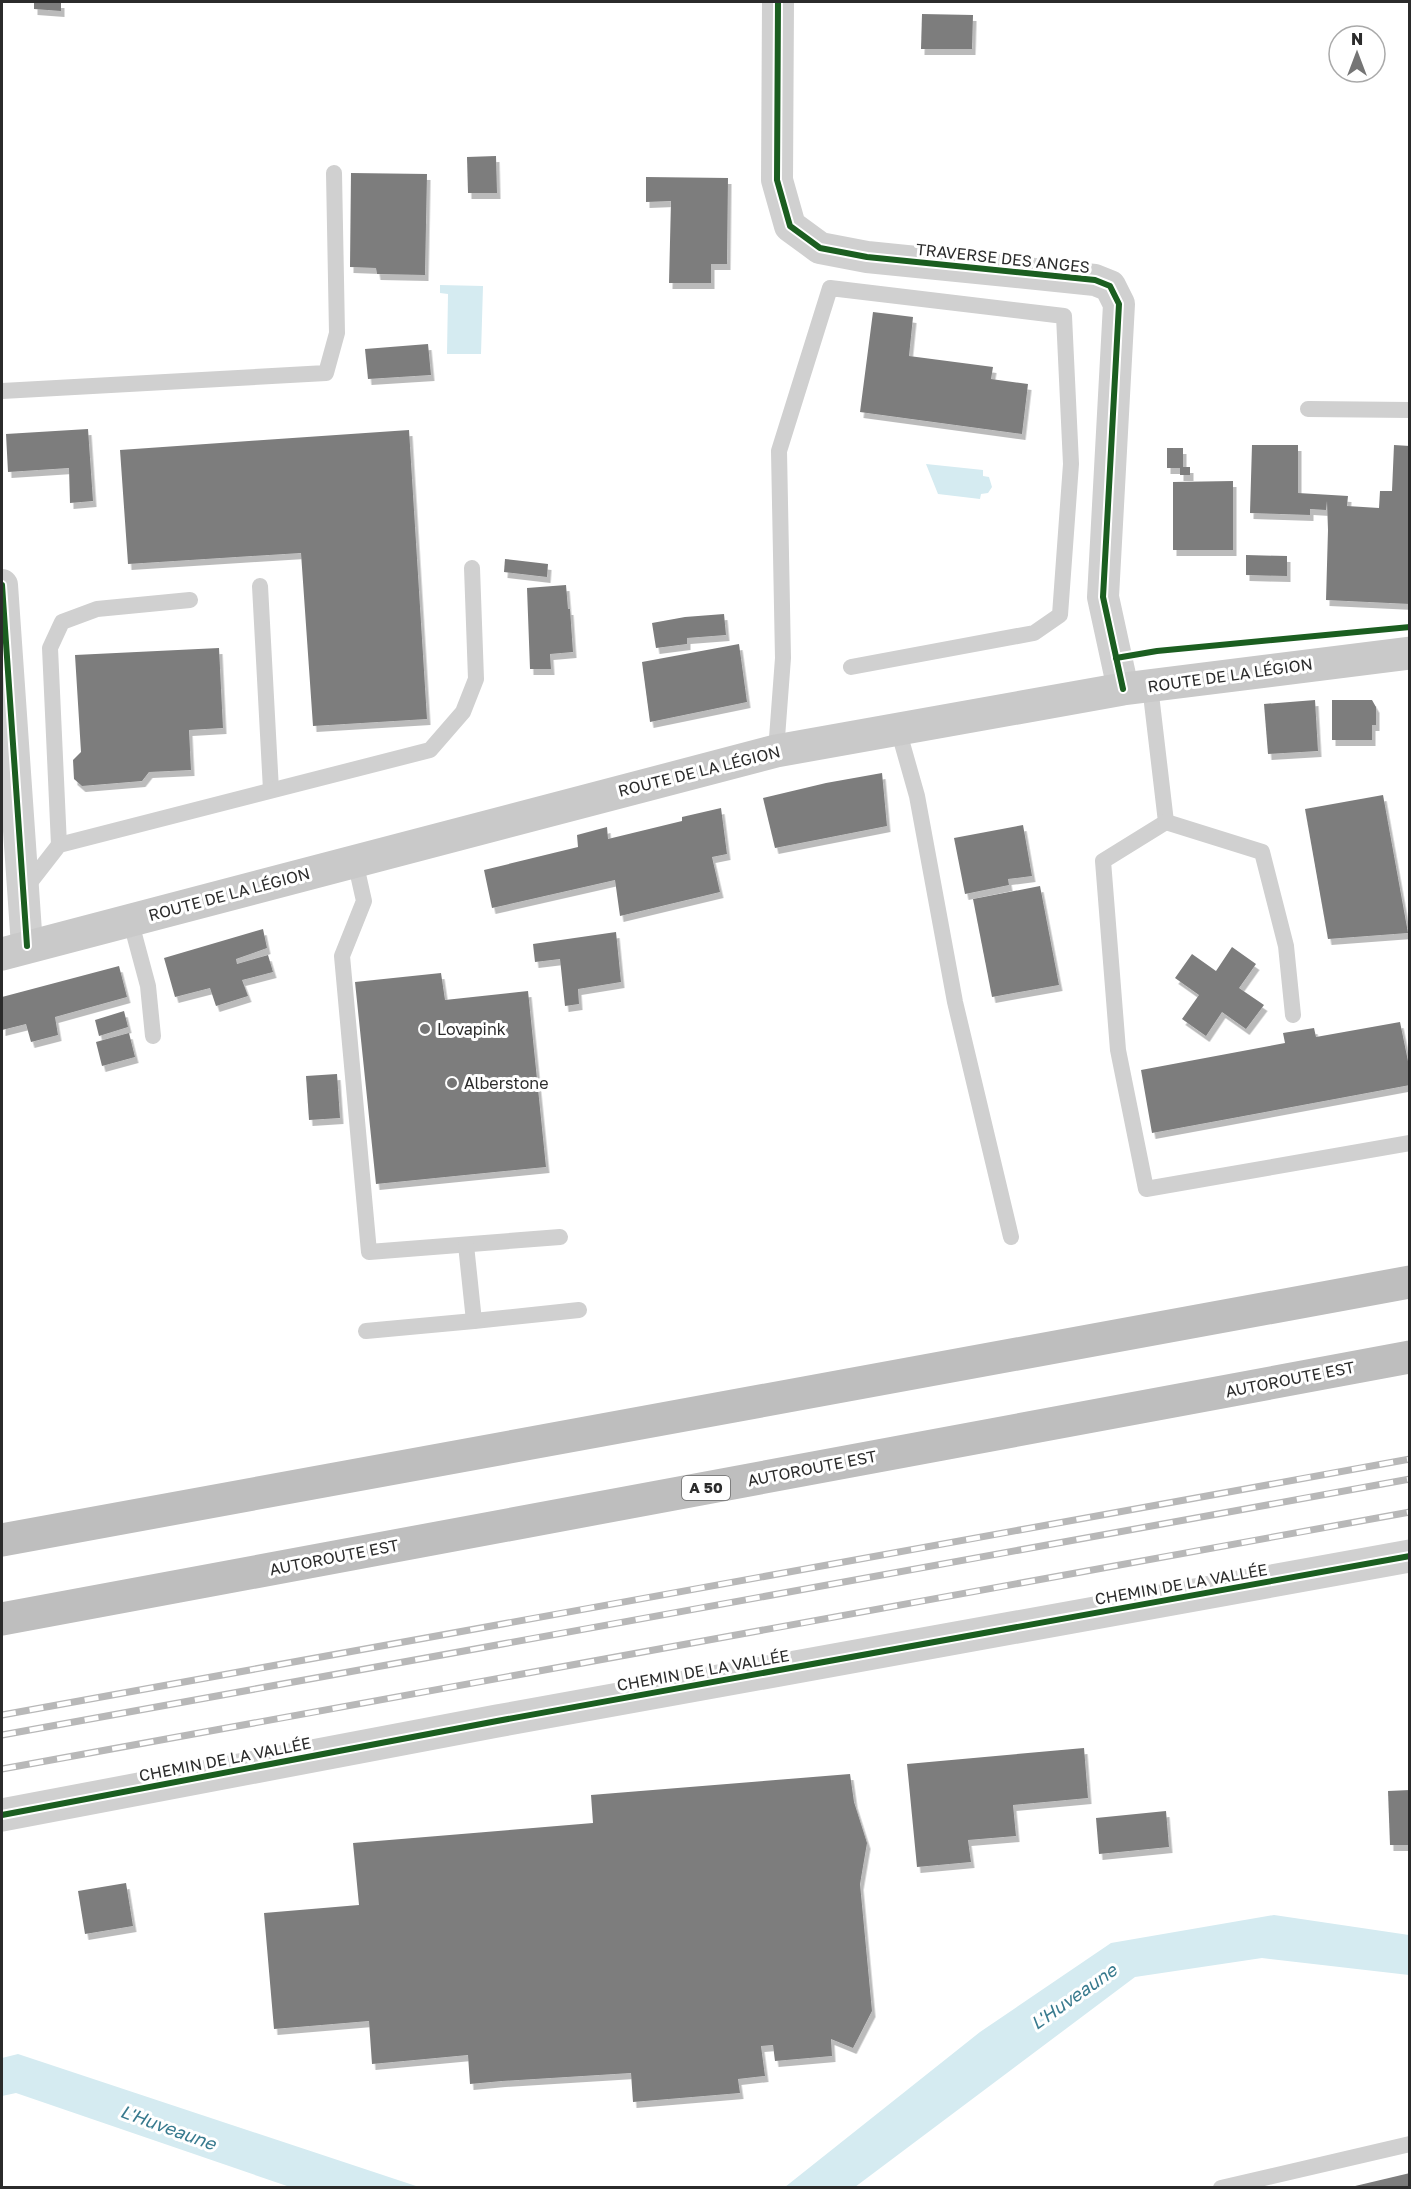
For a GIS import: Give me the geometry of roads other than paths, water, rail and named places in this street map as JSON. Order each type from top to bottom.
[{"type":"highway","points":[[2,1540],[1410,1282]]},
{"type":"highway","name":"AUTOROUTE EST","points":[[2,1619],[1410,1357]]},
{"type":"main road","name":"ROUTE DE LA LÉGION","points":[[14,950],[776,751],[1136,687],[1410,653]]},
{"type":"street","name":"TRAVERSE DES ANGES","points":[[778,2],[777,180],[790,226],[820,248],[867,257],[1095,280],[1110,286],[1119,304],[1102,597],[1136,687]]},
{"type":"street","points":[[2,585],[22,893],[14,950]]},
{"type":"street","name":"CHEMIN DE LA VALLÉE","points":[[2,1815],[497,1720],[1410,1556]]},
{"type":"lane","points":[[2,391],[326,373],[337,333],[334,173]]},
{"type":"lane","points":[[776,751],[783,658],[779,451],[830,288],[1064,316],[1071,464],[1060,615],[1034,633],[851,668]]},
{"type":"lane","points":[[1308,409],[1410,410]]},
{"type":"lane","points":[[22,893],[59,845],[430,750],[463,712],[476,679],[472,568]]},
{"type":"lane","points":[[260,586],[271,790]]},
{"type":"lane","points":[[59,845],[50,648],[62,622],[97,609],[190,600]]},
{"type":"lane","points":[[1136,687],[1166,822]]},
{"type":"lane","points":[[898,729],[917,796],[955,1002],[1011,1237]]},
{"type":"lane","points":[[1293,1015],[1286,946],[1262,852],[1166,822],[1103,861],[1118,1050],[1146,1189],[1410,1143]]},
{"type":"lane","points":[[355,861],[364,901],[342,956],[369,1252],[560,1238]]},
{"type":"lane","points":[[130,919],[148,986],[153,1036]]},
{"type":"lane","points":[[466,1245],[474,1321]]},
{"type":"lane","points":[[366,1331],[579,1310]]},
{"type":"lane","points":[[1221,2187],[1410,2144]]},
{"type":"water","points":[[440,285],[483,286],[481,354],[447,354],[448,294],[440,293]]},
{"type":"water","points":[[926,464],[983,470],[983,476],[989,477],[992,487],[988,493],[981,494],[980,499],[938,494]]},
{"type":"water","name":"L'Huveaune","points":[[1274,1915],[1409,1935],[1409,1975],[1262,1958],[1135,1977],[855,2187],[785,2187],[980,2032],[1111,1943]]},
{"type":"water","name":"L'Huveaune","points":[[18,2054],[419,2187],[290,2187],[16,2093],[2,2096],[2,2058]]},
{"type":"railway","points":[[2,1715],[1410,1459]]},
{"type":"railway","points":[[2,1735],[1410,1479]]},
{"type":"railway","points":[[2,1769],[1410,1512]]},
{"type":"place","name":"Lovapink","points":[[425,1029]]},
{"type":"place","name":"Alberstone","points":[[452,1083]]}]
